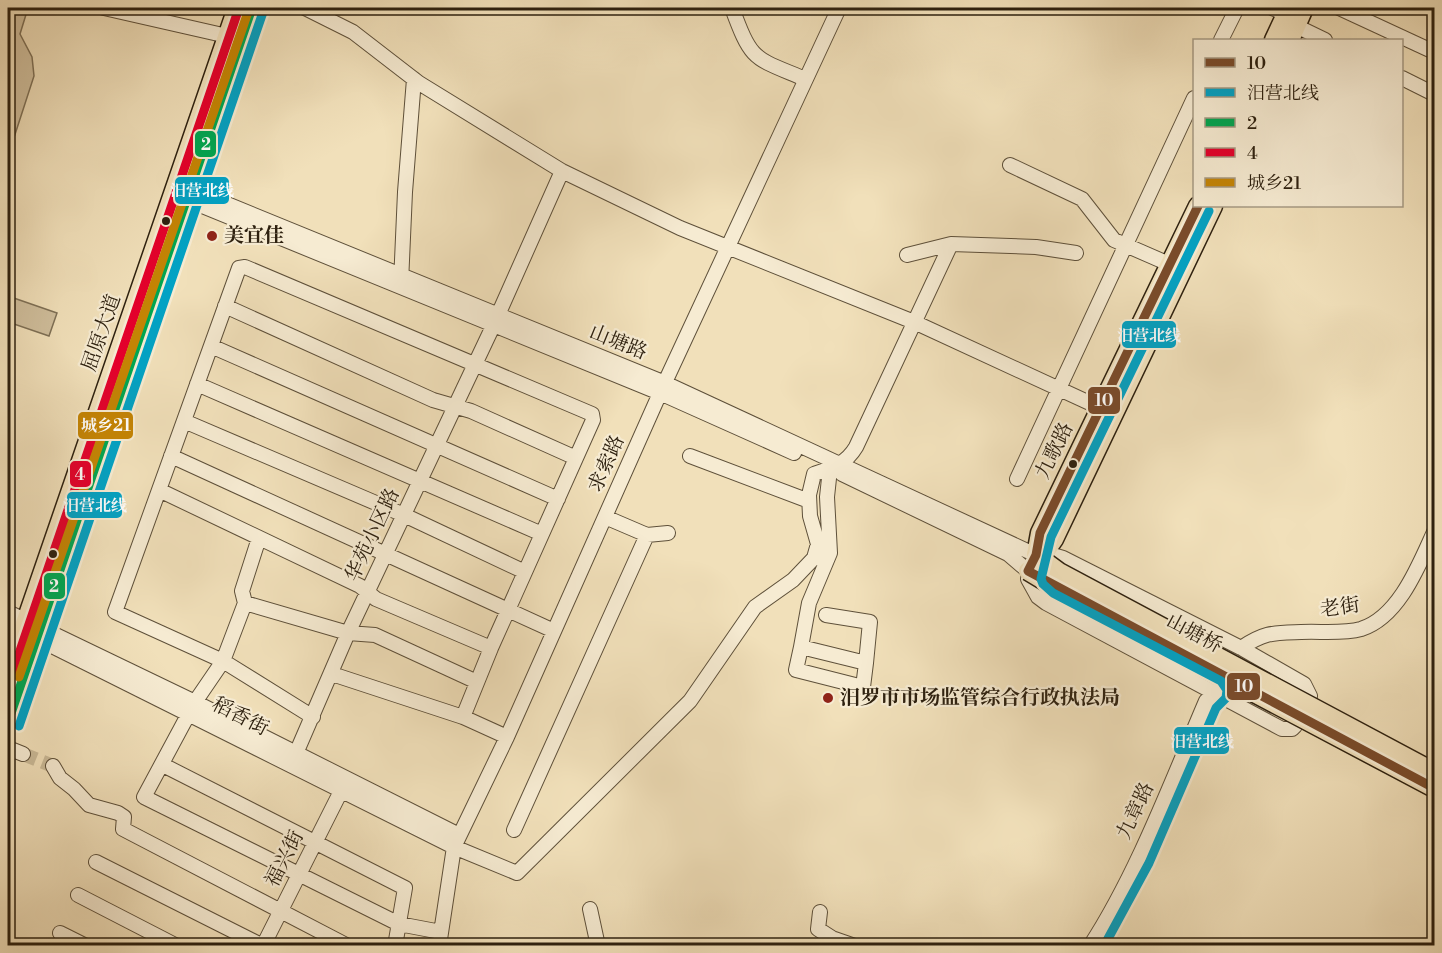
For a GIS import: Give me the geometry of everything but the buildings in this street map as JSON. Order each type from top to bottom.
[{"type":"main road","name":"屈原大道","points":[[234,38],[237,8]]},
{"type":"main road","name":"屈原大道","points":[[8,673],[182,191],[234,38],[252,8]]},
{"type":"main road","points":[[1275,39],[1287,19],[1304,8]]},
{"type":"main road","name":"九歌路","points":[[1177,268],[1198,207]]},
{"type":"main road","name":"九歌路","points":[[1032,563],[1054,539],[1108,411],[1177,268],[1213,207]]},
{"type":"main road","name":"山塘桥","points":[[1032,563],[1059,572],[1434,772]]},
{"type":"main road","name":"山塘桥","points":[[1032,563],[1058,589],[1434,788]]},
{"type":"main road","name":"屈原大道","points":[[8,722],[26,628]]},
{"type":"street","points":[[104,8],[234,38]]},
{"type":"street","points":[[305,8],[353,32],[414,79],[562,171],[671,224],[914,322],[1108,411]]},
{"type":"street","points":[[732,8],[747,47],[753,55],[805,79]]},
{"type":"street","name":"求索路","points":[[440,938],[457,841],[507,737],[662,388],[839,8]]},
{"type":"street","points":[[1222,39],[1238,8]]},
{"type":"street","points":[[1339,8],[1434,52]]},
{"type":"street","points":[[1287,19],[1323,39]]},
{"type":"street","points":[[400,280],[414,79]]},
{"type":"street","points":[[1403,79],[1434,94]]},
{"type":"street","points":[[1017,480],[1193,100]]},
{"type":"street","points":[[1010,165],[1082,199],[1114,240],[1177,268]]},
{"type":"street","name":"华苑小区路","points":[[294,759],[348,633],[496,320],[562,171]]},
{"type":"street","name":"山塘路","points":[[182,191],[662,388],[836,466],[1032,563],[1053,555],[1063,558],[1241,648],[1308,687],[1310,696],[1295,726],[1292,729],[1282,729],[1215,692]]},
{"type":"street","points":[[907,255],[951,244],[1036,247],[1076,253]]},
{"type":"street","points":[[294,759],[517,873],[690,701],[755,607],[793,580],[814,558],[818,544],[810,516],[809,501],[814,474],[836,466],[856,447],[951,244]]},
{"type":"street","points":[[313,717],[223,661],[115,612],[239,268],[245,267],[592,414],[593,420],[490,648],[463,717]]},
{"type":"street","points":[[225,306],[433,400],[471,411],[576,458]]},
{"type":"street","points":[[211,346],[558,499]]},
{"type":"street","points":[[197,384],[542,534]]},
{"type":"street","points":[[184,421],[404,515],[525,572]]},
{"type":"street","points":[[171,456],[554,631]]},
{"type":"street","points":[[690,456],[809,501]]},
{"type":"street","points":[[826,615],[870,622],[863,687],[796,670],[809,603],[830,553],[827,497],[836,466]]},
{"type":"street","points":[[159,490],[360,586],[376,599],[490,648]]},
{"type":"street","points":[[605,517],[647,535],[669,533]]},
{"type":"street","name":"老街","points":[[1241,648],[1261,635],[1351,630],[1375,621],[1396,602],[1413,579],[1434,532]]},
{"type":"street","points":[[514,830],[647,535]]},
{"type":"street","points":[[259,538],[242,591],[245,603],[223,661],[192,708],[144,797],[298,876],[399,924],[440,938]]},
{"type":"street","points":[[1032,563],[1028,579],[1032,589],[1046,603],[1215,692]]},
{"type":"street","points":[[245,603],[348,633],[375,635],[477,682]]},
{"type":"street","name":"稻香街","points":[[8,612],[26,628],[294,759],[341,791],[457,841]]},
{"type":"street","points":[[801,647],[866,663]]},
{"type":"street","points":[[332,674],[463,717],[507,737]]},
{"type":"street","name":"九章路","points":[[1090,945],[1101,928],[1152,825],[1206,701],[1215,692]]},
{"type":"street","name":"九章路","points":[[1097,945],[1108,928],[1208,716],[1215,692]]},
{"type":"street","points":[[8,748],[23,754]]},
{"type":"street","points":[[163,765],[405,888],[395,945]]},
{"type":"street","points":[[53,766],[60,778],[74,789],[89,806],[118,813],[124,817],[123,829],[348,945]]},
{"type":"street","name":"福兴街","points":[[263,945],[341,791]]},
{"type":"street","points":[[96,862],[263,945]]},
{"type":"street","points":[[78,895],[177,945]]},
{"type":"street","points":[[590,909],[598,945]]},
{"type":"street","points":[[820,912],[818,929],[832,938],[855,945]]},
{"type":"street","points":[[60,933],[86,945]]},
{"type":"shaded area","points":[[8,8],[28,8],[20,34],[32,57],[34,76],[8,156]]},
{"type":"shaded area","points":[[8,296],[57,313],[49,336],[8,322]]},
{"type":"tunnel","points":[[23,754],[53,766]]},
{"type":"transit line","name":"4","points":[[8,686],[239,8]]},
{"type":"transit line","name":"2","points":[[8,722],[252,8]]},
{"type":"transit line","name":"城乡21","points":[[19,677],[248,12]]},
{"type":"transit line","name":"汨营北线","points":[[19,726],[263,12]]},
{"type":"transit line","name":"10","points":[[1198,207],[1040,533],[1036,555],[1028,571],[1434,788]]},
{"type":"transit line","name":"汨营北线","points":[[1104,946],[1149,863],[1216,708],[1226,698],[1227,690],[1221,681],[1053,593],[1041,579],[1051,537],[1209,211]]},
{"type":"place","name":"美宜佳","points":[[212,236]]},
{"type":"place","name":"汨罗市市场监管综合行政执法局","points":[[828,698]]}]
